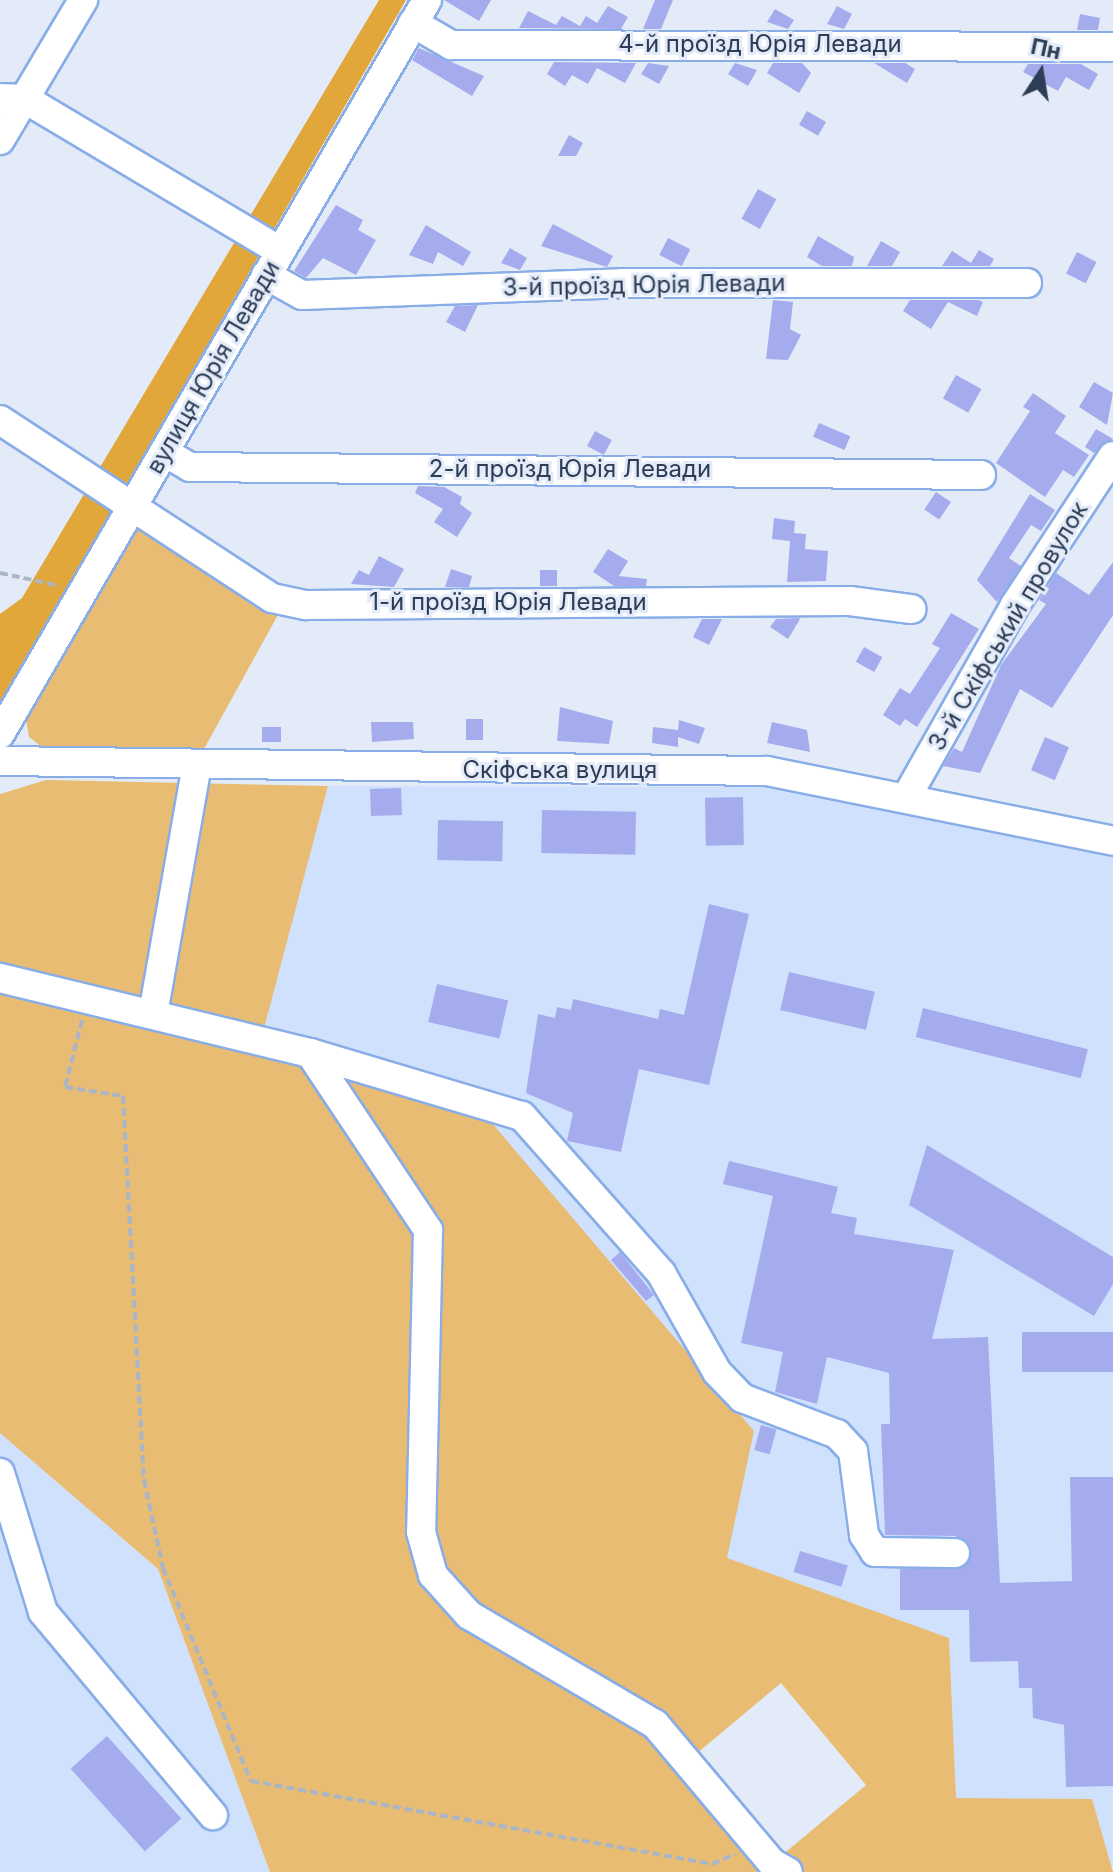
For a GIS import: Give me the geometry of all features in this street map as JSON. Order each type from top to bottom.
[{"type":"street","points":[[0,140],[12,99],[83,0]]},
{"type":"street","name":"4-й проїзд Юрія Левади","points":[[420,11],[451,45],[1113,47]]},
{"type":"street","name":"вулиця Юрія Левади","points":[[0,734],[420,11]]},
{"type":"street","name":"3-й проїзд Юрія Левади","points":[[12,99],[273,263],[302,295],[622,283],[1027,283]]},
{"type":"street","name":"1-й проїзд Юрія Левади","points":[[0,420],[93,477],[130,510],[272,598],[306,605],[850,601],[911,609]]},
{"type":"street","name":"2-й проїзд Юрія Левади","points":[[164,452],[190,467],[981,475]]},
{"type":"street","name":"3-й Скіфський провулок","points":[[906,798],[1015,605],[1113,456]]},
{"type":"street","name":"Скіфська вулиця","points":[[0,761],[196,769],[767,771],[1113,841]]},
{"type":"street","points":[[153,1014],[196,769]]},
{"type":"street","points":[[0,978],[310,1053],[522,1116],[661,1273],[717,1372],[742,1398],[837,1434],[853,1451],[864,1535],[875,1552],[955,1553]]},
{"type":"street","points":[[310,1053],[428,1230],[421,1532],[433,1575],[469,1615],[655,1724],[762,1852],[788,1872]]},
{"type":"street","points":[[0,1516],[1,1475]]},
{"type":"street","points":[[1,1475],[43,1612],[213,1815]]},
{"type":"path","points":[[0,573],[85,587]]},
{"type":"path","points":[[87,999],[65,1087],[123,1096],[147,1495],[163,1568],[251,1781],[712,1864],[737,1852]]},
{"type":"shaded area","points":[[379,0],[406,0],[0,705],[0,614],[22,598]]},
{"type":"shaded area","points":[[133,523],[279,613],[199,758],[50,753],[29,737],[25,714]]},
{"type":"shaded area","points":[[46,780],[328,786],[261,1040],[468,1095],[754,1431],[727,1558],[949,1638],[956,1798],[1092,1799],[1113,1872],[270,1872],[158,1569],[0,1433],[0,794]],"holes":[[[781,1683],[866,1785],[781,1856],[696,1754]]]},
{"type":"shaded area","points":[[328,786],[783,787],[1113,853],[1113,1866],[1107,1866],[1092,1799],[956,1799],[949,1638],[726,1558],[754,1431],[260,1040]]},
{"type":"shaded area","points":[[0,1433],[158,1569],[270,1872],[0,1872]]},
{"type":"building","points":[[444,0],[491,0],[479,21]]},
{"type":"building","points":[[655,0],[673,0],[661,29],[643,29]]},
{"type":"building","points":[[608,6],[628,17],[621,29],[519,28],[528,11],[556,25],[562,16],[580,26],[586,16],[597,23]]},
{"type":"building","points":[[837,6],[852,14],[844,29],[827,24]]},
{"type":"building","points":[[775,9],[794,20],[788,29],[767,22]]},
{"type":"building","points":[[1080,14],[1100,18],[1098,30],[1077,30]]},
{"type":"building","points":[[419,48],[484,76],[472,96],[412,60]]},
{"type":"building","points":[[554,62],[636,63],[625,83],[597,68],[588,84],[572,75],[565,86],[547,74]]},
{"type":"building","points":[[648,63],[669,66],[659,84],[641,74]]},
{"type":"building","points":[[735,63],[757,70],[748,86],[728,74]]},
{"type":"building","points":[[773,63],[802,63],[811,73],[799,93],[767,73]]},
{"type":"building","points":[[874,63],[905,63],[915,69],[907,83]]},
{"type":"building","points":[[1028,64],[1081,64],[1098,74],[1089,90],[1066,77],[1058,91],[1023,72]]},
{"type":"building","points":[[807,111],[826,122],[818,136],[799,125]]},
{"type":"building","points":[[569,135],[583,143],[576,156],[558,156]]},
{"type":"building","points":[[758,189],[776,199],[760,229],[742,219]]},
{"type":"building","points":[[336,205],[363,220],[358,230],[376,240],[356,275],[323,258],[306,278],[294,271]]},
{"type":"building","points":[[553,224],[613,256],[607,267],[541,246]]},
{"type":"building","points":[[426,225],[471,252],[463,266],[438,252],[433,264],[409,255]]},
{"type":"building","points":[[818,236],[854,257],[852,266],[822,266],[807,257]]},
{"type":"building","points":[[668,238],[690,249],[682,266],[659,255]]},
{"type":"building","points":[[881,241],[900,252],[892,266],[867,266]]},
{"type":"building","points":[[510,248],[527,258],[520,270],[501,263]]},
{"type":"building","points":[[979,250],[994,259],[990,266],[942,266],[952,251],[971,263]]},
{"type":"building","points":[[1077,252],[1097,262],[1086,283],[1066,273]]},
{"type":"building","points":[[773,300],[793,302],[790,329],[801,335],[788,360],[766,359]]},
{"type":"building","points":[[910,300],[983,302],[977,316],[948,302],[931,329],[903,311]]},
{"type":"building","points":[[478,305],[465,332],[446,322],[455,306]]},
{"type":"building","points":[[956,375],[981,389],[968,413],[943,399]]},
{"type":"building","points":[[1094,382],[1113,393],[1107,425],[1079,407]]},
{"type":"building","points":[[1033,393],[1066,416],[1055,433],[1089,455],[1074,477],[1063,470],[1045,497],[996,463],[1030,411],[1023,407]]},
{"type":"building","points":[[819,423],[850,436],[844,450],[813,437]]},
{"type":"building","points":[[1096,429],[1113,439],[1094,453],[1085,447]]},
{"type":"building","points":[[595,431],[612,440],[604,455],[587,446]]},
{"type":"building","points":[[418,486],[444,487],[462,497],[460,504],[472,513],[457,537],[434,522],[443,509],[415,493]]},
{"type":"building","points":[[936,492],[951,502],[939,519],[924,509]]},
{"type":"building","points":[[1030,494],[1055,510],[1041,531],[1031,525],[1009,558],[1021,566],[997,602],[977,580]]},
{"type":"building","points":[[774,518],[795,521],[794,533],[806,534],[805,549],[828,551],[826,581],[787,582],[790,541],[772,539]]},
{"type":"building","points":[[608,549],[628,561],[619,576],[647,579],[646,586],[614,586],[593,572]]},
{"type":"building","points":[[379,556],[404,569],[394,587],[351,584],[359,570],[369,575]]},
{"type":"building","points":[[1113,562],[1113,615],[1052,708],[1020,689],[980,773],[943,766],[954,748],[962,752],[1001,665],[1046,604],[1039,600],[1056,573],[1089,595]]},
{"type":"building","points":[[451,569],[472,576],[469,587],[445,587]]},
{"type":"building","points":[[540,570],[557,570],[557,586],[540,586]]},
{"type":"building","points":[[951,613],[979,629],[917,727],[905,719],[900,726],[883,715],[900,688],[910,694],[940,648],[932,644]]},
{"type":"building","points":[[702,619],[722,619],[709,645],[693,637]]},
{"type":"building","points":[[776,619],[800,619],[788,639],[770,627]]},
{"type":"building","points":[[864,647],[882,657],[874,672],[856,662]]},
{"type":"building","points":[[560,707],[613,721],[609,744],[557,741]]},
{"type":"building","points":[[466,719],[483,719],[483,740],[466,740]]},
{"type":"building","points":[[679,720],[705,728],[699,744],[678,737],[678,747],[652,743],[653,727],[678,730]]},
{"type":"building","points":[[371,722],[413,722],[414,739],[372,742]]},
{"type":"building","points":[[772,722],[807,730],[810,752],[767,743]]},
{"type":"building","points":[[262,727],[281,727],[281,742],[262,742]]},
{"type":"building","points":[[1045,737],[1069,747],[1055,780],[1031,770]]},
{"type":"building","points":[[401,788],[402,815],[371,816],[370,789]]},
{"type":"building","points":[[743,797],[744,845],[706,846],[705,798]]},
{"type":"building","points":[[542,810],[636,812],[635,855],[541,853]]},
{"type":"building","points":[[438,820],[503,821],[502,861],[437,860]]},
{"type":"building","points":[[709,904],[749,914],[709,1085],[639,1069],[621,1152],[567,1141],[573,1113],[526,1093],[538,1014],[555,1018],[557,1007],[571,1010],[573,999],[658,1019],[660,1009],[684,1015]]},
{"type":"building","points":[[789,972],[875,992],[866,1030],[780,1010]]},
{"type":"building","points":[[437,984],[508,1000],[499,1038],[428,1022]]},
{"type":"building","points":[[923,1008],[1088,1049],[1081,1078],[916,1037]]},
{"type":"building","points":[[927,1145],[1113,1257],[1113,1284],[1094,1316],[909,1205]]},
{"type":"building","points":[[729,1161],[838,1187],[831,1213],[857,1218],[854,1234],[954,1250],[932,1339],[988,1337],[1000,1583],[1072,1581],[1070,1477],[1113,1477],[1113,1786],[1066,1787],[1064,1725],[1033,1718],[1032,1688],[1019,1688],[1018,1661],[970,1662],[969,1610],[900,1610],[900,1569],[963,1568],[970,1545],[955,1536],[885,1535],[881,1424],[890,1424],[889,1373],[827,1357],[817,1404],[775,1392],[783,1352],[741,1343],[773,1196],[723,1184]]},
{"type":"building","points":[[620,1252],[654,1295],[646,1301],[611,1260]]},
{"type":"building","points":[[1022,1332],[1113,1332],[1113,1372],[1022,1372]]},
{"type":"building","points":[[761,1425],[776,1429],[770,1454],[754,1450]]},
{"type":"building","points":[[800,1551],[848,1566],[841,1587],[794,1572]]},
{"type":"building","points":[[107,1736],[181,1818],[145,1851],[71,1769]]}]
